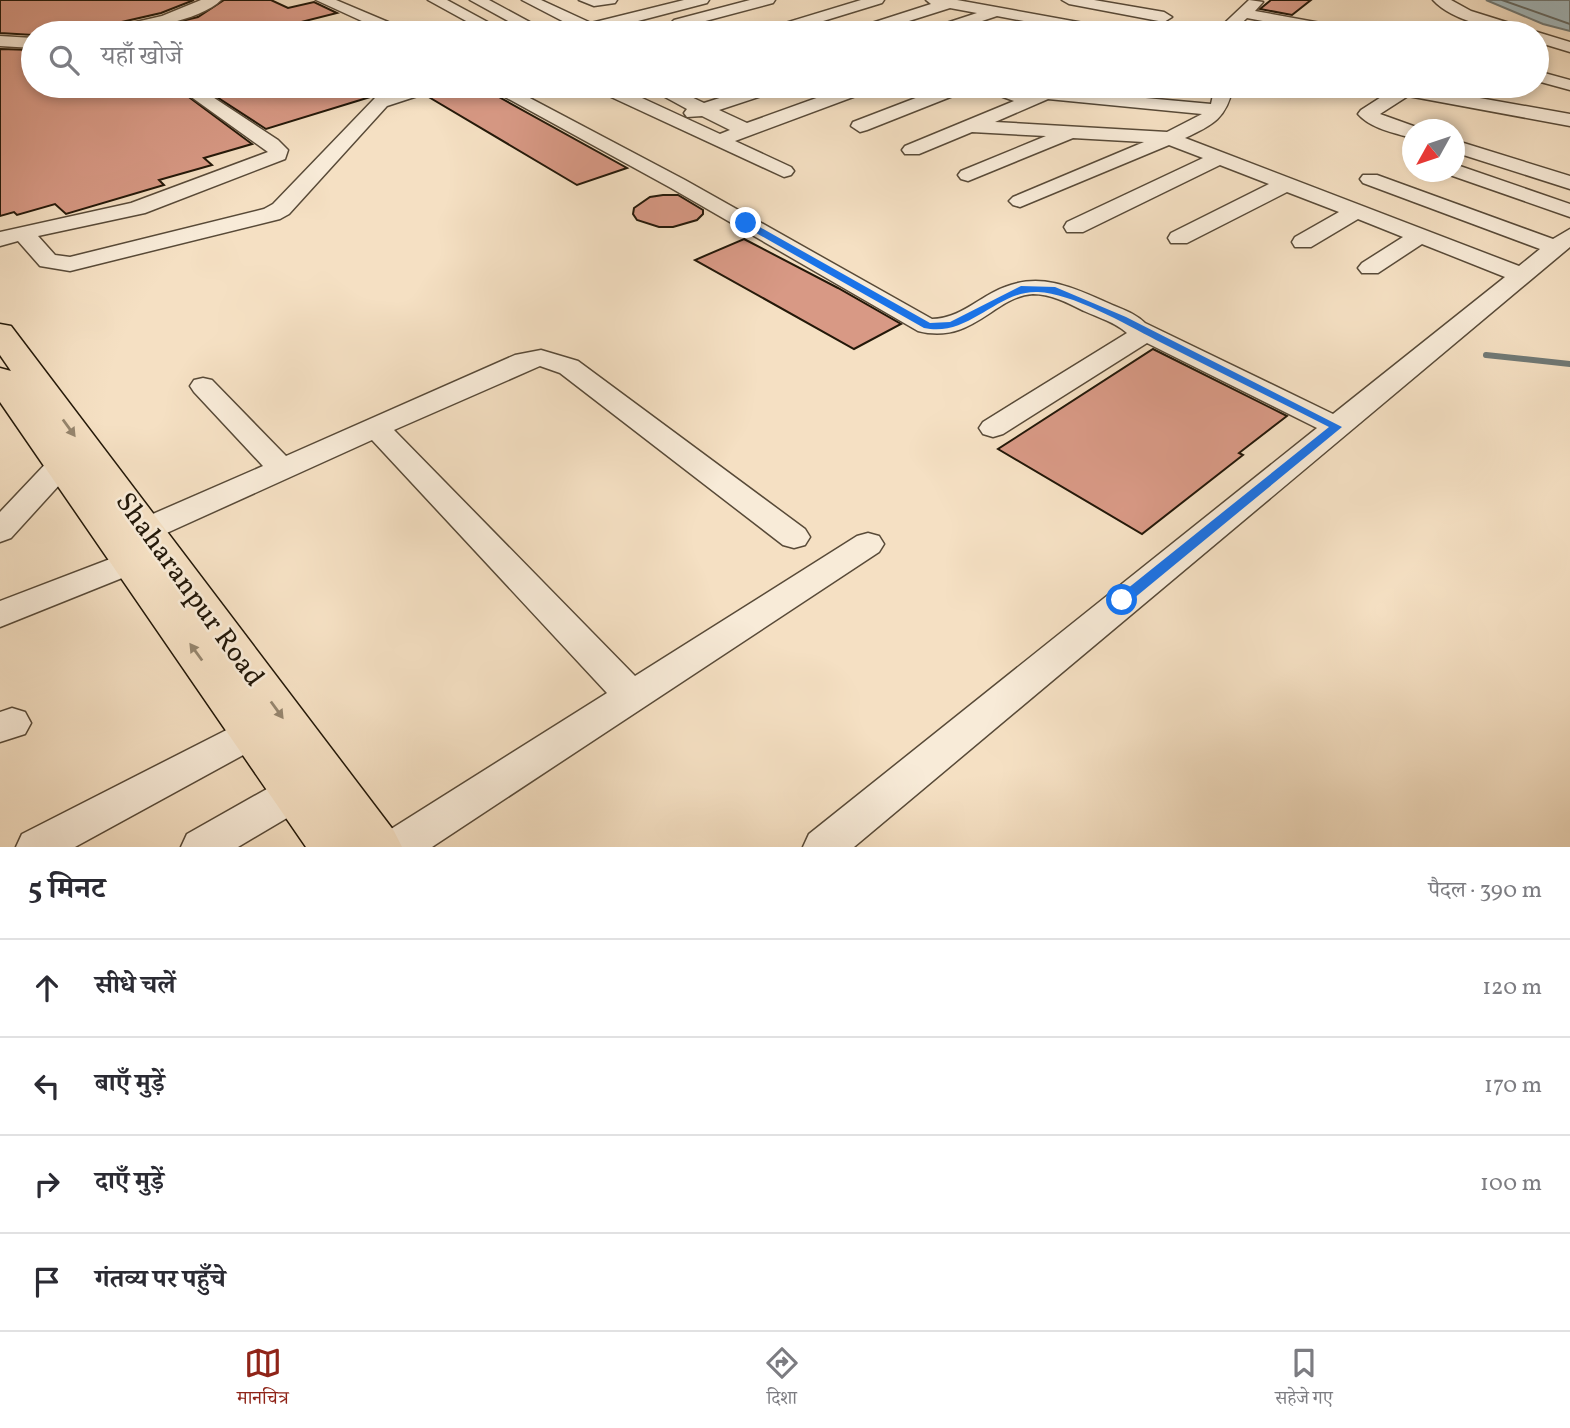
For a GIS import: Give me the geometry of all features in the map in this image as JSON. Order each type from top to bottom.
[{"type":"main road","name":"Shaharanpur Road","points":[[0,333],[13,391],[62,464],[376,847]]},
{"type":"main road","name":"Shaharanpur Road","points":[[13,391],[131,545],[295,793],[335,847]]},
{"type":"street","points":[[177,21],[214,0]]},
{"type":"street","points":[[323,0],[373,21]]},
{"type":"street","points":[[435,0],[476,21]]},
{"type":"street","points":[[477,0],[517,21]]},
{"type":"street","points":[[504,15],[535,3],[565,0]]},
{"type":"street","points":[[586,0],[610,0]]},
{"type":"street","points":[[616,21],[675,3],[702,0]]},
{"type":"street","points":[[686,21],[768,0]]},
{"type":"street","points":[[808,21],[877,0]]},
{"type":"street","points":[[933,0],[995,12]]},
{"type":"street","points":[[1069,0],[1164,17]]},
{"type":"street","points":[[1235,21],[1259,0]]},
{"type":"street","points":[[1440,0],[1485,21]]},
{"type":"street","points":[[535,3],[573,21]]},
{"type":"street","points":[[675,3],[706,16]]},
{"type":"street","points":[[893,21],[949,3]]},
{"type":"street","points":[[1160,21],[1177,3]]},
{"type":"street","points":[[968,21],[1014,7],[1047,21]]},
{"type":"street","points":[[1244,13],[1270,21]]},
{"type":"street","points":[[0,41],[21,42]]},
{"type":"street","points":[[1549,41],[1570,47]]},
{"type":"street","points":[[1549,79],[1570,85]]},
{"type":"street","points":[[0,239],[137,208],[278,155],[278,150],[271,144],[203,98]]},
{"type":"street","points":[[23,233],[48,261],[70,264],[272,214],[281,209],[381,103],[395,98]]},
{"type":"street","points":[[517,98],[667,178],[927,326],[940,328],[954,325],[1024,288],[1037,287],[1067,294],[1123,319],[1138,329],[1337,427]]},
{"type":"street","points":[[628,98],[784,171]]},
{"type":"street","points":[[667,98],[737,133],[833,98]]},
{"type":"street","points":[[695,113],[739,98]]},
{"type":"street","points":[[860,126],[931,98]]},
{"type":"street","points":[[912,150],[1037,98]]},
{"type":"street","points":[[1060,98],[1217,110]]},
{"type":"street","points":[[1020,201],[1211,117],[1217,110],[1220,98]]},
{"type":"street","points":[[1396,98],[1367,114],[1378,121],[1402,129]]},
{"type":"street","points":[[1459,98],[1570,120]]},
{"type":"street","points":[[1125,101],[1130,130]]},
{"type":"street","points":[[1004,112],[1168,138],[1523,276]]},
{"type":"street","points":[[970,126],[1072,133],[1130,130]]},
{"type":"street","points":[[968,175],[1072,133]]},
{"type":"street","points":[[1465,150],[1570,183]]},
{"type":"street","points":[[1075,228],[1219,158]]},
{"type":"street","points":[[1465,174],[1570,211]]},
{"type":"street","points":[[1370,179],[1564,242]]},
{"type":"street","points":[[1179,238],[1286,184]]},
{"type":"street","points":[[1303,242],[1357,211]]},
{"type":"street","points":[[1370,268],[1421,236]]},
{"type":"street","points":[[824,847],[1564,242]]},
{"type":"street","points":[[993,428],[1133,341],[1140,336],[1138,329]]},
{"type":"street","points":[[0,615],[282,469],[524,361],[541,358],[569,367],[794,537]]},
{"type":"street","points":[[203,386],[282,469]]},
{"type":"street","points":[[376,427],[632,696]]},
{"type":"street","points":[[0,531],[62,464]]},
{"type":"street","points":[[398,847],[868,544]]},
{"type":"street","points":[[37,847],[254,731]]},
{"type":"street","points":[[202,847],[295,793]]},
{"type":"water","points":[[1486,0],[1570,0],[1570,31],[1549,26],[1549,21],[1536,21]]},
{"type":"building","points":[[0,0],[194,0],[161,13],[126,21],[21,21],[21,34],[0,33]]},
{"type":"building","points":[[224,0],[271,0],[288,8],[314,2],[337,13],[305,21],[182,21],[198,17]]},
{"type":"building","points":[[1271,0],[1311,0],[1292,15],[1260,9]]},
{"type":"building","points":[[0,49],[21,50],[21,98],[190,98],[252,144],[204,158],[212,165],[159,180],[164,185],[66,214],[55,204],[17,215],[14,212],[0,216]]},
{"type":"building","points":[[218,98],[367,98],[266,129]]},
{"type":"building","points":[[430,98],[501,98],[627,168],[577,185]]},
{"type":"building","points":[[678,195],[703,210],[703,214],[697,220],[673,227],[659,227],[637,220],[633,214],[634,208],[650,197]]},
{"type":"building","points":[[744,239],[901,324],[854,349],[695,260]]},
{"type":"building","points":[[1153,349],[1287,416],[1239,453],[1243,455],[1142,534],[998,449]]},
{"type":"waterway","points":[[1486,355],[1570,364]]},
{"type":"route","points":[[746,223],[927,326],[940,328],[954,325],[1024,288],[1052,289],[1123,319],[1138,329],[1337,427],[1122,600]]}]
